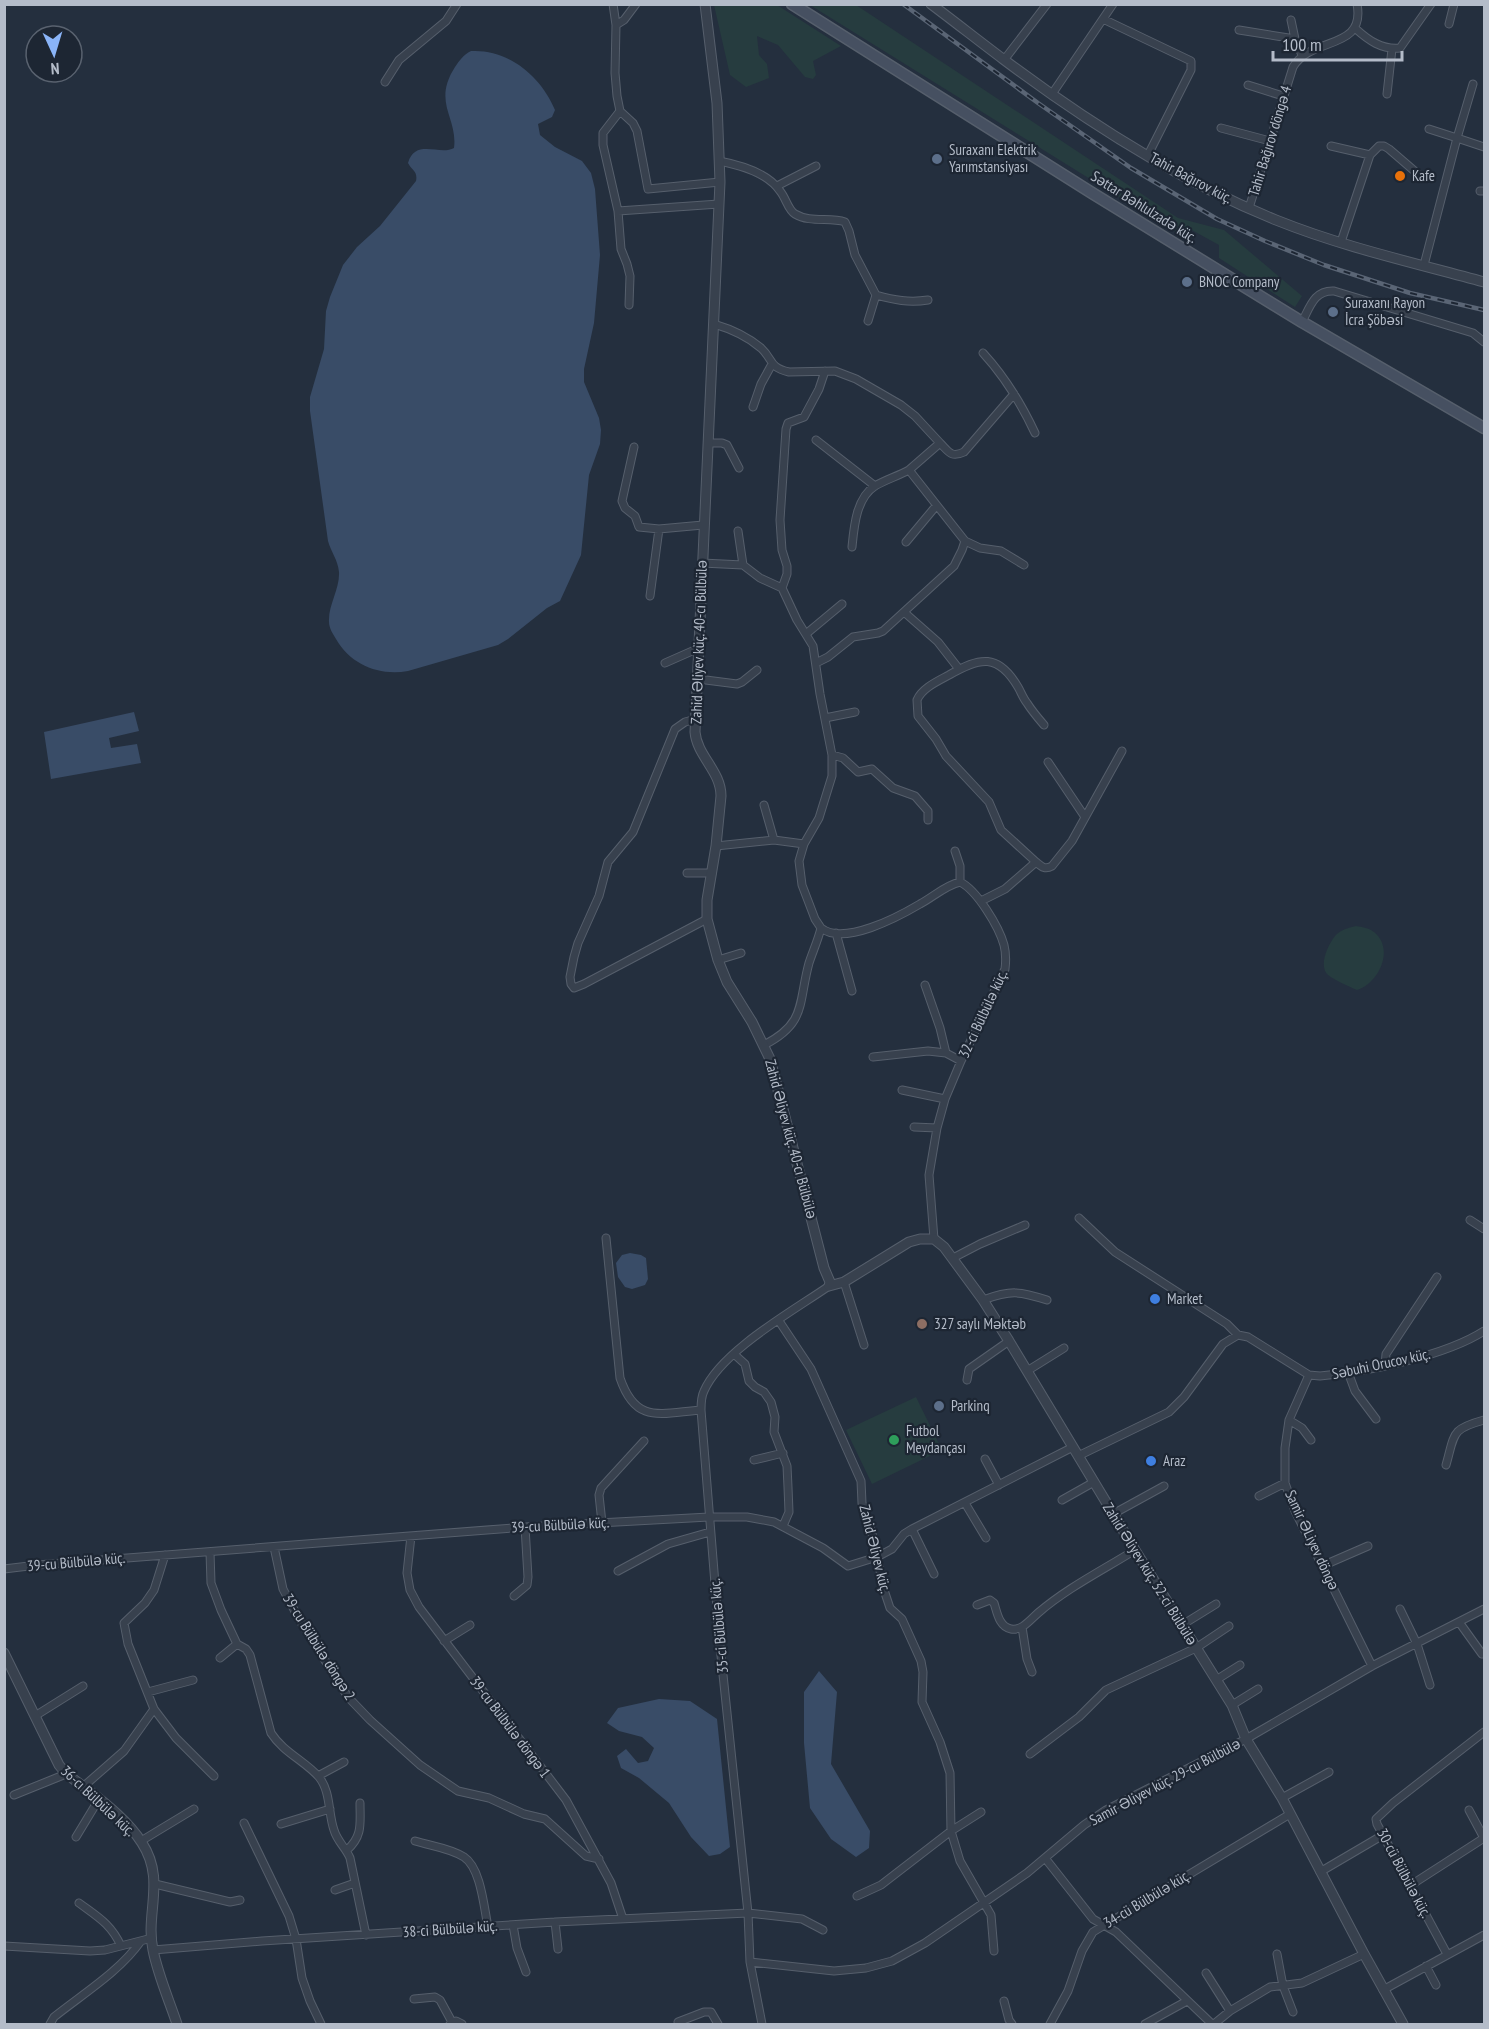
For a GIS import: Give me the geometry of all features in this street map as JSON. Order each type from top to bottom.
[{"type":"main road","name":"Səttar Bəhlulzadə küç.","points":[[792,4],[1302,322],[1485,429]]},
{"type":"street","points":[[386,82],[399,60],[447,21],[457,4]]},
{"type":"street","points":[[616,25],[624,20],[636,4]]},
{"type":"street","name":"Zahid Əliyev küç. 40-cı Bülbülə","points":[[705,4],[715,77],[720,183],[695,732],[697,742],[715,772],[721,789],[716,846],[707,900],[707,919],[718,960],[727,982],[764,1045],[774,1072],[824,1268],[830,1282],[829,1286]]},
{"type":"street","points":[[1004,60],[1047,4]]},
{"type":"street","points":[[1052,94],[1113,4]]},
{"type":"street","points":[[1291,20],[1294,39],[1302,55],[1344,37],[1356,28],[1359,19],[1358,4]]},
{"type":"street","points":[[1356,28],[1367,39],[1392,49],[1400,48],[1431,4]]},
{"type":"street","points":[[1449,24],[1454,4]]},
{"type":"street","points":[[611,5],[616,25],[615,73],[620,111],[633,123],[642,154],[648,189],[720,183]]},
{"type":"street","name":"Tahir Bağırov küç.","points":[[932,5],[1086,118],[1194,181],[1249,208],[1341,242],[1485,282]]},
{"type":"street","points":[[1103,19],[1191,60],[1191,70],[1148,154]]},
{"type":"street","points":[[1239,30],[1294,39]]},
{"type":"street","points":[[1387,94],[1392,49]]},
{"type":"street","name":"Tahir Bağırov döngə 4","points":[[1249,208],[1283,96],[1293,68],[1302,55]]},
{"type":"street","points":[[1424,265],[1473,84]]},
{"type":"street","points":[[1248,85],[1283,96]]},
{"type":"street","points":[[620,111],[603,133],[603,145],[618,211],[621,249],[630,276],[629,305]]},
{"type":"street","points":[[1221,128],[1270,141]]},
{"type":"street","points":[[1429,129],[1485,147]]},
{"type":"street","points":[[1330,146],[1370,155]]},
{"type":"street","points":[[1341,242],[1370,155],[1379,146],[1384,146],[1418,174]]},
{"type":"street","points":[[719,161],[745,167],[777,186],[792,213],[808,218],[845,222],[855,255],[876,295],[868,321]]},
{"type":"street","points":[[777,186],[816,166]]},
{"type":"street","points":[[618,211],[719,204]]},
{"type":"street","points":[[1302,322],[1317,295],[1326,290],[1473,333],[1485,342]]},
{"type":"street","points":[[876,295],[915,303],[928,300]]},
{"type":"street","points":[[714,324],[730,329],[761,348],[776,368],[789,372],[844,373],[901,405],[951,454],[964,452],[1014,394]]},
{"type":"street","points":[[983,353],[999,371],[1014,394],[1035,433]]},
{"type":"street","points":[[753,407],[760,384],[772,364]]},
{"type":"street","points":[[782,588],[787,574],[782,550],[780,520],[786,429],[788,423],[804,417],[819,389],[825,371]]},
{"type":"street","points":[[816,440],[875,486]]},
{"type":"street","points":[[708,443],[727,445],[739,468]]},
{"type":"street","points":[[852,547],[854,523],[870,490],[909,470],[940,443]]},
{"type":"street","points":[[634,447],[623,495],[623,505],[635,516],[639,527],[659,529],[703,525]]},
{"type":"street","points":[[909,470],[965,541],[980,548],[1001,551],[1024,565]]},
{"type":"street","points":[[906,542],[936,506]]},
{"type":"street","points":[[650,596],[659,529]]},
{"type":"street","points":[[738,531],[743,565]]},
{"type":"street","points":[[816,663],[828,657],[853,637],[878,633],[904,612],[954,566],[965,541]]},
{"type":"street","points":[[702,562],[743,565],[760,578],[782,588],[797,620],[813,646],[832,755],[832,776],[827,796],[815,826],[804,843],[799,861],[801,879],[815,919],[821,928],[826,932],[836,933],[864,930],[901,915],[960,882],[960,866],[955,851]]},
{"type":"street","points":[[806,634],[842,604]]},
{"type":"street","points":[[904,612],[938,642],[960,669]]},
{"type":"street","points":[[665,663],[699,648]]},
{"type":"street","points":[[1044,725],[1026,703],[1002,665],[992,662],[981,661],[960,669],[919,695],[916,700],[918,716],[946,756],[989,802],[1001,830],[1043,868],[1052,866],[1072,841],[1122,751]]},
{"type":"street","points":[[698,679],[737,684],[757,670]]},
{"type":"street","points":[[825,718],[855,712]]},
{"type":"street","points":[[696,719],[685,722],[675,729],[633,832],[608,862],[599,896],[578,943],[570,977],[571,984],[574,987],[584,984],[707,919]]},
{"type":"street","points":[[832,755],[843,758],[858,772],[872,769],[894,788],[915,796],[928,811],[928,820]]},
{"type":"street","points":[[1048,762],[1085,817]]},
{"type":"street","points":[[764,805],[774,840]]},
{"type":"street","points":[[716,846],[774,840],[804,843]]},
{"type":"street","points":[[981,901],[1005,889],[1036,862]]},
{"type":"street","points":[[687,873],[712,873]]},
{"type":"street","name":"32-ci Bülbülə küç.","points":[[934,1239],[929,1175],[937,1128],[945,1099],[1001,979],[1006,962],[1004,944],[981,901],[966,885],[960,882]]},
{"type":"street","points":[[764,1045],[787,1030],[798,1015],[809,963],[821,928]]},
{"type":"street","points":[[836,933],[852,991]]},
{"type":"street","points":[[718,960],[741,953]]},
{"type":"street","points":[[925,986],[946,1053]]},
{"type":"street","points":[[873,1057],[928,1051],[946,1053],[961,1061]]},
{"type":"street","points":[[902,1090],[945,1099]]},
{"type":"street","points":[[914,1127],[937,1128]]},
{"type":"street","points":[[1079,1218],[1115,1252],[1227,1324],[1238,1335],[1248,1337],[1309,1375]]},
{"type":"street","points":[[1470,1220],[1485,1229]]},
{"type":"street","points":[[953,1258],[1025,1225]]},
{"type":"street","points":[[606,1238],[620,1378],[624,1391],[640,1410],[649,1414],[700,1410]]},
{"type":"street","points":[[829,1286],[844,1282],[909,1242],[934,1239]]},
{"type":"street","name":"Zahid Əliyev küç. 32-ci Bülbülə","points":[[934,1239],[953,1258],[983,1300],[1232,1705],[1246,1738],[1282,1798],[1403,2025]]},
{"type":"street","points":[[1385,1365],[1386,1354],[1437,1277]]},
{"type":"street","points":[[844,1282],[864,1345]]},
{"type":"street","name":"35-ci Bülbülə küç.","points":[[762,2025],[750,1962],[748,1913],[720,1646],[700,1410],[707,1385],[722,1365],[829,1286]]},
{"type":"street","points":[[983,1300],[1009,1292],[1022,1292],[1047,1300]]},
{"type":"street","name":"Zahid Əliyev küç.","points":[[779,1321],[811,1369],[861,1481],[862,1503],[890,1608],[902,1619],[921,1661],[922,1702],[940,1742],[950,1773],[951,1831],[960,1861],[991,1915],[994,1951]]},
{"type":"street","name":"Səbuhi Orucov küç.","points":[[1309,1375],[1320,1376],[1385,1365],[1454,1347],[1485,1331]]},
{"type":"street","points":[[1076,1451],[1169,1412],[1184,1397],[1223,1344],[1238,1335]]},
{"type":"street","points":[[967,1380],[969,1369],[1009,1341]]},
{"type":"street","points":[[1028,1371],[1064,1348]]},
{"type":"street","points":[[734,1354],[745,1364],[749,1381],[755,1388],[764,1392],[771,1402],[775,1417],[774,1432],[787,1466],[789,1512],[783,1526]]},
{"type":"street","points":[[1348,1372],[1355,1391],[1376,1419]]},
{"type":"street","name":"Samir ƏLiyev döngə","points":[[1309,1375],[1289,1420],[1284,1464],[1285,1483],[1295,1511],[1372,1666]]},
{"type":"street","points":[[1289,1420],[1302,1428],[1311,1440]]},
{"type":"street","points":[[1446,1465],[1455,1433],[1464,1425],[1485,1420]]},
{"type":"street","points":[[602,1523],[599,1495],[601,1488],[644,1441]]},
{"type":"street","name":"39-cu Bülbülə küç.","points":[[4,1569],[38,1564],[525,1527],[709,1517],[764,1519],[783,1526],[823,1548],[848,1566],[877,1557],[892,1549],[904,1534],[912,1529],[999,1485],[1076,1451]]},
{"type":"street","points":[[754,1460],[783,1453]]},
{"type":"street","points":[[985,1459],[999,1485]]},
{"type":"street","points":[[1062,1500],[1094,1482]]},
{"type":"street","points":[[1259,1496],[1285,1483]]},
{"type":"street","points":[[1113,1514],[1164,1486]]},
{"type":"street","points":[[965,1503],[986,1538]]},
{"type":"street","points":[[514,1596],[526,1585],[528,1577],[525,1527]]},
{"type":"street","points":[[912,1529],[934,1574]]},
{"type":"street","points":[[618,1571],[668,1544],[710,1532]]},
{"type":"street","name":"39-cu Bülbülə döngə 1","points":[[411,1536],[407,1573],[410,1590],[419,1607],[566,1800],[611,1882],[623,1919]]},
{"type":"street","points":[[1322,1566],[1368,1546]]},
{"type":"street","name":"39-cu Bülbülə döngə 2","points":[[274,1547],[283,1589],[299,1619],[348,1697],[370,1720],[420,1765],[458,1791],[489,1798],[524,1814],[541,1817],[553,1825],[586,1856],[599,1859]]},
{"type":"street","points":[[977,1605],[990,1600],[994,1603],[1000,1621],[1005,1627],[1013,1629],[1022,1627],[1056,1599],[1135,1550]]},
{"type":"street","points":[[210,1552],[211,1583],[237,1644],[246,1649],[250,1655],[271,1733],[277,1742],[318,1776],[323,1784],[333,1829],[338,1841],[347,1850],[366,1935]]},
{"type":"street","points":[[165,1556],[154,1590],[124,1623],[128,1644],[154,1709],[176,1738],[214,1776]]},
{"type":"street","points":[[1182,1625],[1216,1604]]},
{"type":"street","points":[[1400,1609],[1417,1644],[1430,1685]]},
{"type":"street","name":"Samir Əliyev küç. 29-cu Bülbülə","points":[[750,1962],[834,1971],[880,1965],[892,1961],[908,1953],[983,1903],[1106,1810],[1246,1738],[1372,1666],[1485,1609]]},
{"type":"street","points":[[1459,1622],[1482,1654]]},
{"type":"street","points":[[444,1641],[470,1625]]},
{"type":"street","points":[[1030,1754],[1079,1717],[1106,1690],[1196,1648],[1229,1626]]},
{"type":"street","points":[[1022,1627],[1027,1659],[1032,1672]]},
{"type":"street","points":[[220,1658],[237,1644]]},
{"type":"street","name":"36-cı Bülbülə küç.","points":[[4,1653],[59,1765],[66,1774],[99,1799],[141,1841],[147,1852],[155,1884],[153,1950],[177,2025]]},
{"type":"street","points":[[1216,1680],[1240,1665]]},
{"type":"street","points":[[148,1692],[193,1680]]},
{"type":"street","points":[[35,1716],[83,1686]]},
{"type":"street","points":[[1232,1705],[1258,1689]]},
{"type":"street","points":[[84,1786],[124,1750],[154,1709]]},
{"type":"street","name":"30-cü Bülbülə küç.","points":[[1447,1954],[1376,1819],[1485,1732]]},
{"type":"street","points":[[318,1776],[344,1762]]},
{"type":"street","points":[[1282,1798],[1329,1772]]},
{"type":"street","points":[[14,1796],[66,1774]]},
{"type":"street","points":[[76,1837],[99,1799]]},
{"type":"street","points":[[347,1850],[356,1842],[360,1831],[360,1803]]},
{"type":"street","points":[[141,1841],[194,1809]]},
{"type":"street","points":[[281,1824],[330,1809]]},
{"type":"street","points":[[1410,1885],[1484,1838],[1468,1810]]},
{"type":"street","points":[[857,1896],[881,1885],[951,1831],[981,1812]]},
{"type":"street","name":"34-cü Bülbülə küç.","points":[[1050,2025],[1068,1991],[1093,1932],[1290,1814]]},
{"type":"street","points":[[244,1823],[289,1916],[296,1939],[302,1978],[321,2025]]},
{"type":"street","points":[[1320,1872],[1383,1835]]},
{"type":"street","points":[[415,1841],[453,1852],[466,1859],[475,1872],[488,1927]]},
{"type":"street","points":[[1045,1858],[1093,1919],[1116,1932],[1213,2025],[1230,2011],[1270,1987],[1302,1983],[1364,1954]]},
{"type":"street","points":[[335,1890],[355,1883]]},
{"type":"street","points":[[155,1884],[230,1902],[240,1900]]},
{"type":"street","points":[[79,1903],[109,1925],[116,1933],[121,1946]]},
{"type":"street","name":"38-ci Bülbülə küç.","points":[[153,1950],[555,1922],[748,1913],[802,1919],[823,1929]]},
{"type":"street","points":[[555,1922],[558,1949]]},
{"type":"street","points":[[513,1925],[517,1948],[526,1972]]},
{"type":"street","points":[[1383,1990],[1485,1935]]},
{"type":"street","points":[[4,1947],[90,1951],[105,1950],[152,1938]]},
{"type":"street","points":[[50,2025],[54,2017],[131,1956],[141,1941]]},
{"type":"street","points":[[1277,1954],[1283,1986],[1293,2012]]},
{"type":"street","points":[[1426,1966],[1436,1985]]},
{"type":"street","points":[[1206,1973],[1230,2011]]},
{"type":"street","points":[[414,1999],[435,1997],[440,2000],[451,2024],[456,2021],[462,2025]]},
{"type":"street","points":[[1004,2001],[1012,2025]]},
{"type":"street","points":[[1145,2025],[1186,2001]]},
{"type":"street","points":[[678,2022],[704,2012],[711,2012],[718,2025]]},
{"type":"green space","points":[[714,5],[777,5],[841,46],[813,61],[816,75],[813,79],[805,77],[778,45],[757,36],[759,55],[767,64],[769,78],[746,87],[730,75]]},
{"type":"green space","points":[[810,5],[856,5],[1178,218],[1224,230],[1302,296],[1295,307],[1219,258],[1219,245],[1190,229],[1182,236]]},
{"type":"green space","points":[[1356,926],[1374,932],[1380,939],[1384,956],[1378,973],[1365,986],[1357,990],[1328,975],[1324,966],[1327,950],[1335,936]]},
{"type":"green space","name":"Futbol Meydançası","points":[[916,1397],[942,1450],[872,1484],[846,1430]]},
{"type":"water","points":[[471,51],[498,55],[522,67],[532,76],[541,86],[555,110],[552,117],[538,124],[540,135],[555,147],[582,161],[591,173],[595,189],[600,255],[594,323],[584,369],[584,382],[599,418],[600,444],[589,475],[581,555],[560,601],[547,608],[498,645],[408,671],[387,672],[358,662],[342,648],[331,631],[329,616],[338,585],[339,572],[328,541],[310,397],[324,349],[326,311],[343,265],[357,247],[380,226],[416,181],[415,173],[408,163],[411,156],[422,149],[448,150],[454,148],[453,127],[447,109],[446,90],[455,67]]},
{"type":"water","points":[[134,712],[139,731],[109,738],[111,748],[137,744],[141,763],[51,779],[44,732]]},
{"type":"water","points":[[630,1253],[646,1258],[648,1279],[645,1285],[632,1289],[625,1287],[618,1277],[616,1263],[622,1255]]},
{"type":"water","points":[[819,1671],[837,1692],[831,1764],[870,1831],[869,1848],[856,1857],[831,1839],[810,1808],[804,1743],[804,1692]]},
{"type":"water","points":[[659,1699],[690,1701],[717,1719],[730,1847],[720,1854],[709,1856],[691,1837],[669,1803],[639,1778],[621,1768],[617,1756],[626,1749],[638,1763],[648,1761],[654,1748],[642,1737],[619,1731],[607,1723],[618,1708]]},
{"type":"railway","points":[[903,4],[1131,168],[1217,219],[1324,265],[1410,293],[1484,310]]},
{"type":"place","name":"Suraxanı Elektrik Yarımstansiyası","points":[[937,159]]},
{"type":"place","name":"Kafe","points":[[1400,176]]},
{"type":"place","name":"BNOC Company","points":[[1187,282]]},
{"type":"place","name":"Suraxanı Rayon İcra Şöbəsi","points":[[1333,312]]},
{"type":"place","name":"Market","points":[[1155,1299]]},
{"type":"place","name":"327 saylı Məktəb","points":[[922,1324]]},
{"type":"place","name":"Parkinq","points":[[939,1406]]},
{"type":"place","name":"Futbol Meydançası","points":[[894,1440]]},
{"type":"place","name":"Araz","points":[[1151,1461]]}]
